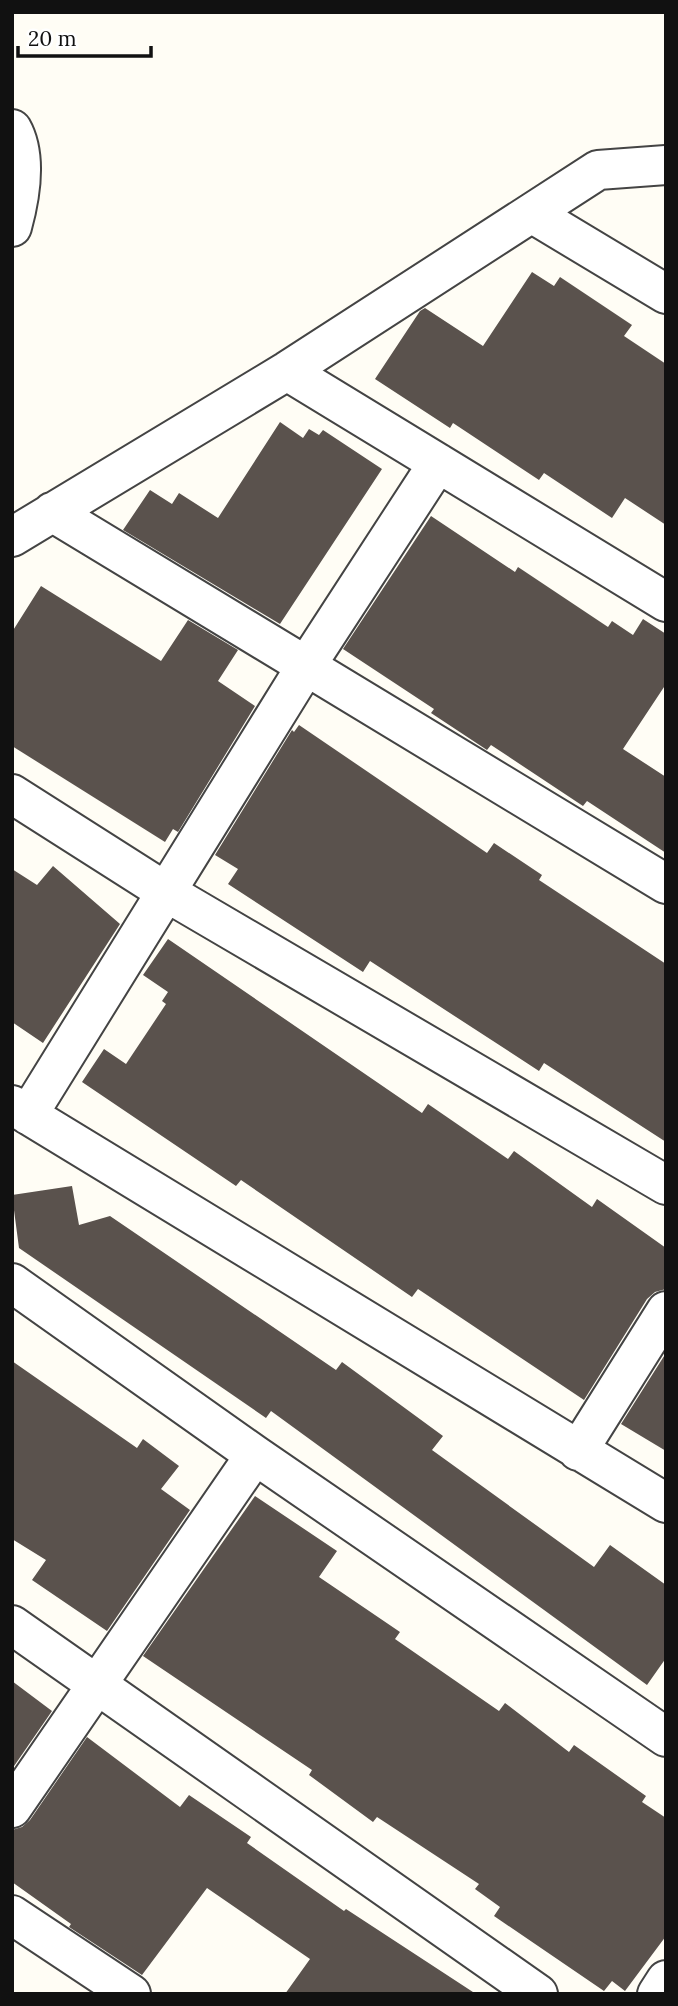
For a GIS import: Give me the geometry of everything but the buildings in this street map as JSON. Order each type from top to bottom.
[{"type":"street","points":[[12,129],[18,140],[20,195],[12,227]]},
{"type":"street","points":[[12,537],[287,371],[598,170],[666,165]]},
{"type":"street","points":[[533,214],[666,295]]},
{"type":"street","points":[[287,371],[666,602]]},
{"type":"street","points":[[438,463],[306,666],[166,892],[20,1110],[666,1503]]},
{"type":"street","points":[[52,512],[666,884]]},
{"type":"street","points":[[12,794],[166,892],[666,1185]]},
{"type":"street","points":[[12,1283],[255,1455],[666,1737]]},
{"type":"street","points":[[578,1451],[666,1311]]},
{"type":"street","points":[[12,1808],[255,1455]]},
{"type":"street","points":[[12,1625],[538,1994]]},
{"type":"street","points":[[12,1914],[131,1994]]},
{"type":"street","points":[[657,1994],[666,1980]]}]
